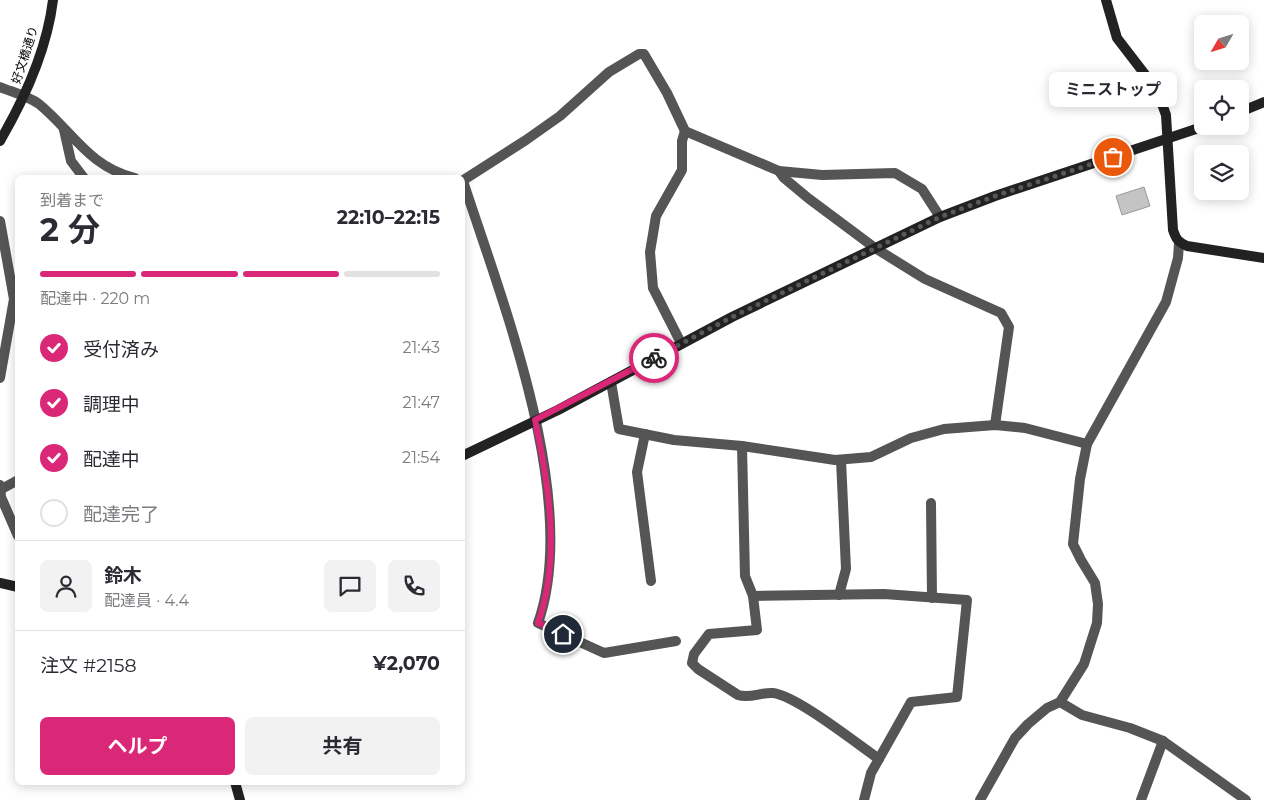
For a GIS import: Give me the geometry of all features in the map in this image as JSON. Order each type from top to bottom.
[{"type":"street","name":"好文橋通り","points":[[0,141],[24,97],[43,45],[53,0]]},
{"type":"street","points":[[980,800],[1015,738],[1047,708],[1060,702],[1084,664],[1097,623],[1098,604],[1095,583],[1073,544],[1080,479],[1087,444],[1166,302],[1178,258],[1179,243],[1173,230],[1166,115],[1157,90],[1121,45],[1106,0]]},
{"type":"street","points":[[465,180],[560,116],[609,72],[639,54],[644,54],[650,61],[685,131],[779,171],[822,175],[896,173],[922,189],[940,217]]},
{"type":"street","points":[[0,87],[37,103],[90,156],[124,175]]},
{"type":"street","points":[[1249,108],[1264,102]]},
{"type":"street","points":[[64,129],[71,161],[82,175]]},
{"type":"street","points":[[465,455],[611,382],[681,343],[940,217],[1004,192],[1194,130]]},
{"type":"street","points":[[681,343],[653,288],[650,252],[656,216],[682,170],[682,141],[685,131]]},
{"type":"street","points":[[779,171],[784,178],[808,198],[875,248],[926,279],[1001,313],[1009,327],[995,425]]},
{"type":"street","points":[[465,187],[506,313],[535,420],[546,469],[551,539],[548,584],[538,623],[604,653],[676,641]]},
{"type":"street","points":[[0,221],[14,299],[0,378]]},
{"type":"street","points":[[1179,243],[1187,246],[1264,258]]},
{"type":"street","points":[[611,382],[619,429],[674,440],[742,446],[841,460],[871,457],[911,438],[944,428],[995,425],[1024,428],[1087,444]]},
{"type":"street","points":[[645,434],[637,472],[651,580]]},
{"type":"street","points":[[742,446],[745,576],[753,596],[757,630],[709,634],[694,654],[692,663],[698,670],[738,695],[745,697],[772,693],[794,701],[879,759]]},
{"type":"street","points":[[839,595],[846,569],[841,460]]},
{"type":"street","points":[[15,481],[0,488],[1,497],[15,529]]},
{"type":"street","points":[[931,503],[932,598]]},
{"type":"street","points":[[0,583],[15,586]]},
{"type":"street","points":[[753,596],[884,594],[967,600],[957,697],[911,702],[870,773],[864,800]]},
{"type":"street","points":[[1060,702],[1082,715],[1130,728],[1163,741],[1246,800]]},
{"type":"street","points":[[1140,800],[1163,741]]},
{"type":"street","points":[[236,785],[240,800]]},
{"type":"building","points":[[1144,187],[1150,206],[1122,215],[1116,196]]},
{"type":"way so far","points":[[654,358],[732,317],[940,217],[974,203],[1113,157]]},
{"type":"place","name":"ミニストップ","points":[[1113,157]]},
{"type":"route","points":[[563,634],[538,623],[548,584],[551,539],[546,469],[535,420],[558,410],[654,358]]}]
